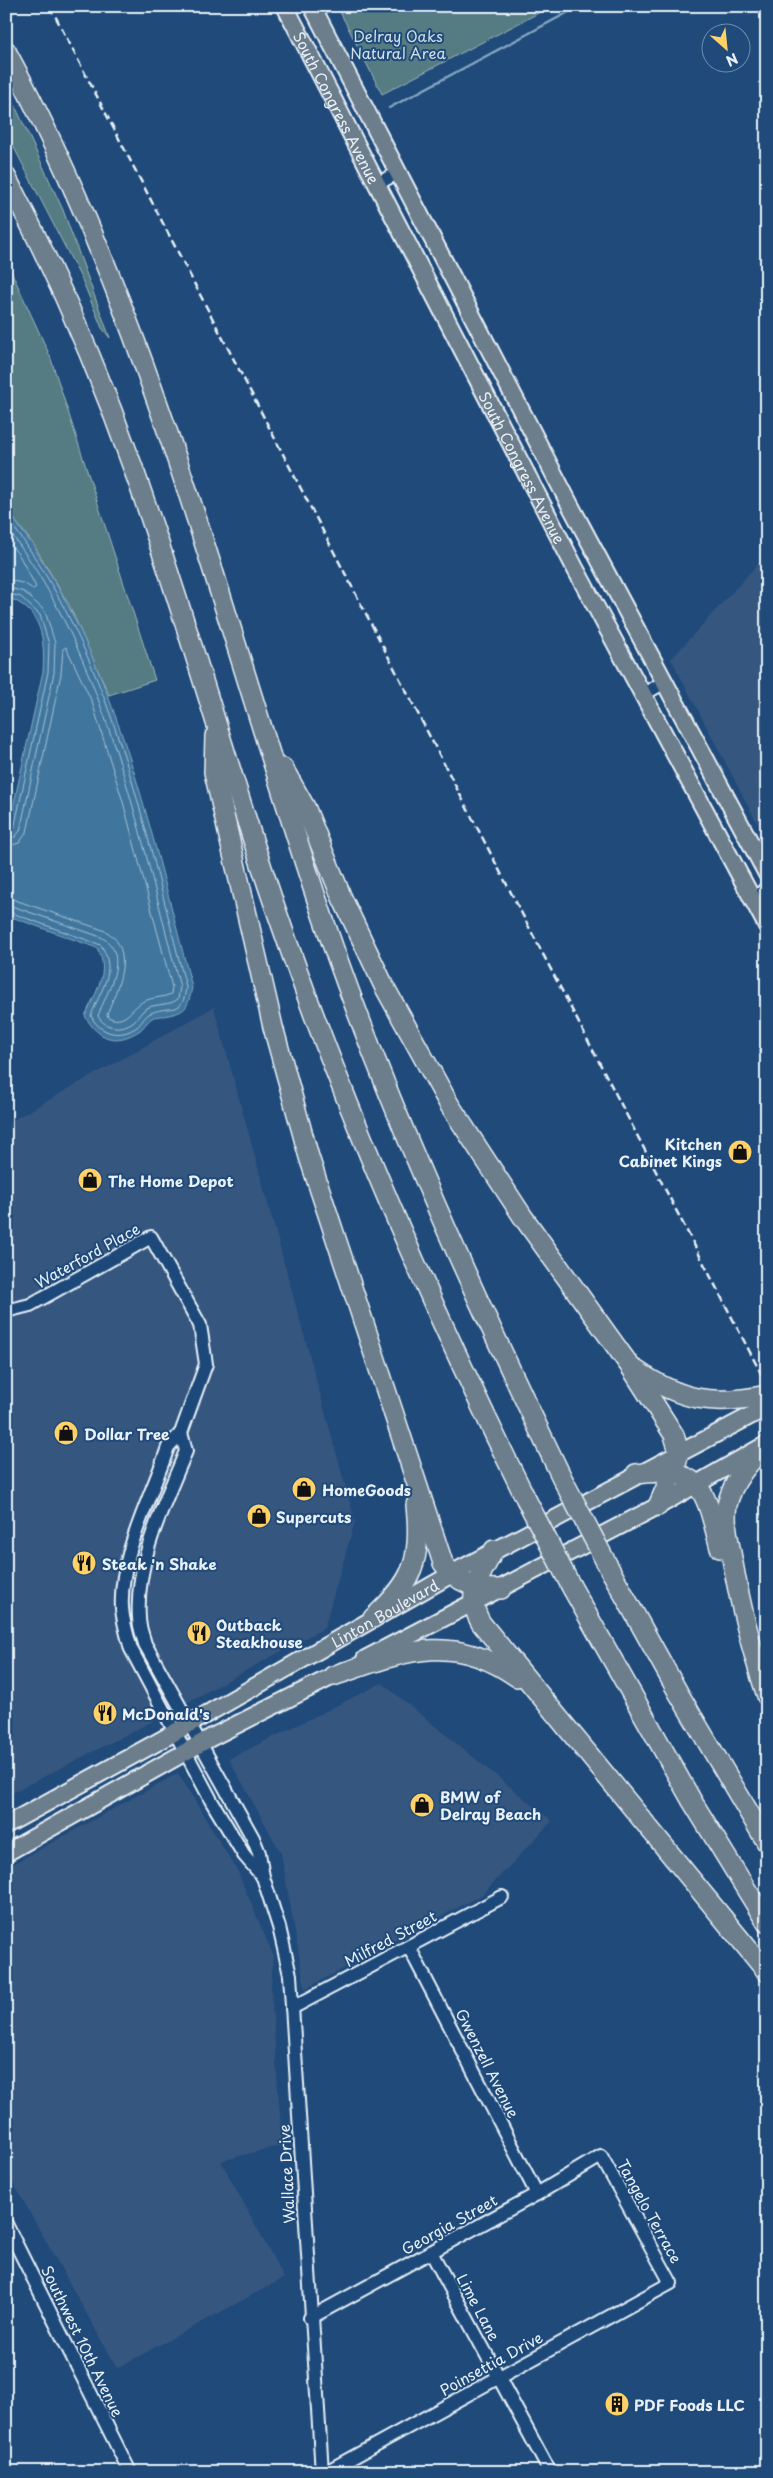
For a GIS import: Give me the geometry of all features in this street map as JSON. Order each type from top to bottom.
[{"type":"highway","points":[[6,51],[74,188],[125,312],[172,447],[329,933],[398,1115],[479,1303],[563,1480],[678,1694],[767,1843]]},
{"type":"highway","points":[[6,177],[43,250],[105,394],[148,513],[274,905],[343,1091],[420,1275],[526,1500],[571,1586],[692,1801],[767,1923]]},
{"type":"highway","points":[[215,723],[214,772],[282,1059],[329,1222],[443,1563],[474,1595],[485,1629],[767,1972]]},
{"type":"highway","points":[[262,730],[306,809],[358,934],[415,1046],[486,1162],[630,1366],[674,1435],[678,1452],[674,1472],[658,1506]]},
{"type":"highway","points":[[630,1366],[664,1388],[700,1400],[733,1401],[767,1395]]},
{"type":"highway","points":[[767,1445],[737,1479],[728,1505],[727,1531],[740,1603],[751,1648],[767,1696]]},
{"type":"highway","points":[[373,1618],[402,1589],[414,1565],[418,1529],[412,1472]]},
{"type":"highway","points":[[636,1474],[674,1472],[691,1479],[697,1485],[706,1498],[722,1555],[740,1603]]},
{"type":"highway","points":[[474,1595],[494,1550]]},
{"type":"highway","points":[[474,1595],[501,1589]]},
{"type":"highway","points":[[333,1676],[407,1652],[444,1650],[484,1658],[512,1674],[534,1690]]},
{"type":"main road","name":"South Congress Avenue","points":[[285,6],[571,560],[644,694],[690,786],[767,926]]},
{"type":"main road","name":"South Congress Avenue","points":[[312,6],[663,683],[767,874]]},
{"type":"main road","name":"Linton Boulevard","points":[[6,1824],[175,1732],[494,1550],[767,1407]]},
{"type":"main road","points":[[501,1589],[697,1485],[767,1445]]},
{"type":"main road","name":"Linton Boulevard","points":[[6,1852],[186,1752],[333,1676],[474,1595]]},
{"type":"street","points":[[377,184],[399,172]]},
{"type":"street","points":[[644,694],[663,683]]},
{"type":"street","points":[[754,901],[767,887]]},
{"type":"street","name":"Waterford Place","points":[[6,1311],[30,1305],[151,1237],[200,1325],[206,1364],[181,1433],[168,1447],[128,1561],[122,1590],[123,1622],[131,1648],[175,1732]]},
{"type":"street","name":"Waterford Place","points":[[181,1433],[186,1450],[145,1563],[139,1589],[139,1620],[145,1644],[190,1723]]},
{"type":"street","name":"Wallace Drive","points":[[190,1723],[254,1838],[259,1853],[262,1877],[280,1927],[290,1975],[310,2318],[322,2472]]},
{"type":"street","name":"Wallace Drive","points":[[175,1732],[212,1802],[238,1845],[262,1877]]},
{"type":"street","name":"Milfred Street","points":[[292,2008],[502,1897]]},
{"type":"street","name":"Gwenzell Avenue","points":[[410,1947],[537,2194]]},
{"type":"street","name":"Georgia Street","points":[[310,2318],[537,2194],[601,2156]]},
{"type":"street","name":"Tangelo Terrace","points":[[601,2156],[671,2282]]},
{"type":"street","name":"Southwest 10th Avenue","points":[[6,2224],[130,2472]]},
{"type":"street","name":"Lime Lane","points":[[431,2252],[550,2472]]},
{"type":"street","name":"Poinsettia Drive","points":[[326,2472],[671,2282]]},
{"type":"shaded area","points":[[767,554],[767,842],[671,659]]},
{"type":"shaded area","points":[[214,1007],[355,1521],[324,1628],[151,1722],[6,1796],[6,1124]]},
{"type":"shaded area","points":[[382,1683],[552,1821],[483,1894],[305,1989],[281,1853],[229,1759]]},
{"type":"shaded area","points":[[178,1773],[238,1872],[273,1955],[271,1989],[282,2145],[221,2161],[284,2278],[117,2368],[6,2170],[6,1868]]},
{"type":"green space","name":"Delray Oaks Natural Area","points":[[337,6],[552,6],[382,94]]},
{"type":"green space","points":[[6,86],[63,210],[110,338],[102,328],[83,282],[6,132]]},
{"type":"green space","points":[[6,260],[50,356],[155,680],[109,695],[69,605],[34,545],[6,509]]},
{"type":"water","points":[[6,509],[43,562],[74,619],[101,677],[123,738],[142,800],[192,987],[187,1005],[181,1011],[171,1015],[153,1017],[139,1031],[122,1038],[108,1038],[101,1035],[85,1016],[97,991],[102,974],[101,957],[97,948],[6,915],[6,839],[43,671],[43,647],[39,626],[34,617],[18,602],[6,597]]},
{"type":"waterway","points":[[389,108],[580,6]]},
{"type":"railway","points":[[50,6],[767,1385]]},
{"type":"place","name":"Kitchen Cabinet Kings","points":[[740,1152]]},
{"type":"place","name":"The Home Depot","points":[[90,1180]]},
{"type":"place","name":"Dollar Tree","points":[[66,1433]]},
{"type":"place","name":"HomeGoods","points":[[304,1489]]},
{"type":"place","name":"Supercuts","points":[[259,1516]]},
{"type":"place","name":"Steak 'n Shake","points":[[84,1563]]},
{"type":"place","name":"Outback Steakhouse","points":[[199,1633]]},
{"type":"place","name":"McDonald's","points":[[105,1713]]},
{"type":"place","name":"BMW of Delray Beach","points":[[422,1805]]},
{"type":"place","name":"PDF Foods LLC","points":[[617,2404]]}]
